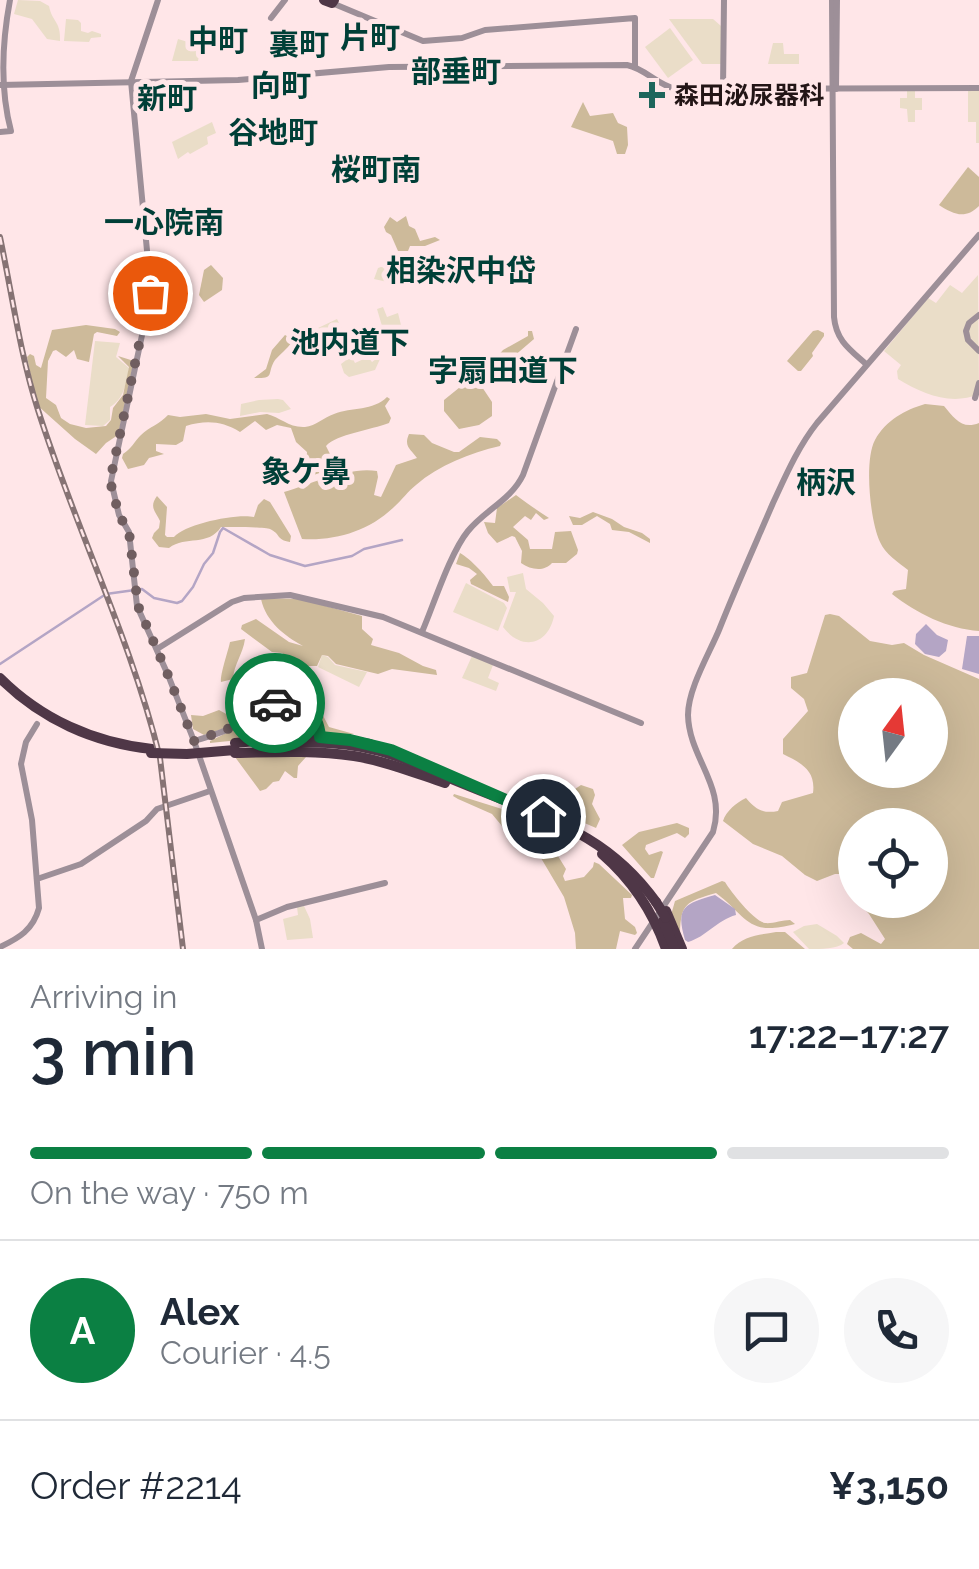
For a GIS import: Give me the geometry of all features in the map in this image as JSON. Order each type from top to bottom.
[{"type":"highway","points":[[0,681],[62,724],[109,742],[152,751],[313,745],[364,750],[398,759],[589,838],[613,854],[636,876],[676,947]]},
{"type":"highway","points":[[235,748],[320,737],[350,740],[391,750],[490,796]]},
{"type":"highway","points":[[235,748],[378,761],[490,796]]},
{"type":"highway","points":[[559,825],[615,866],[659,912]]},
{"type":"street","points":[[0,132],[11,131],[3,113],[2,85],[10,0]]},
{"type":"street","points":[[158,0],[131,82],[150,293],[110,481],[119,515],[129,532],[138,606],[157,650],[184,748],[210,791],[256,920],[262,949]]},
{"type":"street","points":[[271,18],[285,0]]},
{"type":"street","points":[[723,89],[724,0]]},
{"type":"street","points":[[835,0],[834,328],[840,341],[867,362]]},
{"type":"street","points":[[330,1],[423,41],[462,38],[490,30],[635,18],[636,67]]},
{"type":"street","points":[[2,85],[238,80],[389,66],[627,64],[664,86],[676,88],[979,88]]},
{"type":"street","points":[[635,949],[708,842],[716,820],[714,790],[688,724],[688,707],[750,553],[798,451],[867,362],[979,235]]},
{"type":"street","points":[[979,316],[966,331],[968,340],[979,352]]},
{"type":"street","points":[[422,632],[463,538],[506,498],[524,475],[576,329]]},
{"type":"street","points":[[975,398],[979,382]]},
{"type":"street","points":[[157,650],[232,602],[296,596],[368,613],[422,632],[641,723]]},
{"type":"street","points":[[184,748],[284,701],[310,710],[318,724],[320,753]]},
{"type":"street","points":[[0,947],[22,936],[39,908],[32,820],[22,764],[26,742],[37,724]]},
{"type":"street","points":[[37,879],[80,864],[157,810],[210,791]]},
{"type":"street","points":[[256,920],[287,907],[385,883]]},
{"type":"shaded area","points":[[18,0],[40,1],[49,6],[60,41],[47,39],[32,19],[14,14]]},
{"type":"shaded area","points":[[66,19],[78,20],[81,31],[92,31],[101,37],[89,42],[64,41]]},
{"type":"shaded area","points":[[669,19],[713,19],[721,26],[721,64],[702,64]]},
{"type":"shaded area","points":[[670,28],[693,60],[668,78],[645,47]]},
{"type":"shaded area","points":[[178,39],[201,46],[198,61],[172,61]]},
{"type":"shaded area","points":[[773,43],[783,43],[784,54],[799,54],[799,64],[768,64]]},
{"type":"shaded area","points":[[907,89],[915,89],[915,98],[922,98],[922,110],[915,110],[915,122],[908,122],[907,109],[900,108],[900,98],[907,98]]},
{"type":"shaded area","points":[[968,90],[979,90],[979,143],[976,122],[968,122]]},
{"type":"shaded area","points":[[583,102],[590,116],[613,113],[618,123],[627,127],[625,154],[617,154],[613,141],[571,127]]},
{"type":"shaded area","points":[[212,122],[216,133],[207,137],[208,144],[178,159],[172,142]]},
{"type":"shaded area","points":[[968,167],[979,177],[979,206],[969,213],[954,213],[939,205]]},
{"type":"shaded area","points":[[406,216],[420,241],[435,237],[440,240],[398,251],[384,227],[390,217],[397,222]]},
{"type":"shaded area","points":[[211,265],[223,278],[222,290],[204,302],[199,295],[204,270]]},
{"type":"shaded area","points":[[381,267],[398,270],[411,279],[411,284],[398,287],[374,279]]},
{"type":"shaded area","points":[[978,275],[979,394],[958,399],[937,397],[898,379],[901,365],[884,351],[928,298],[936,303],[950,285],[962,293]]},
{"type":"shaded area","points":[[383,307],[387,317],[398,313],[402,329],[394,333],[389,328],[371,340],[368,334],[382,326],[377,309]]},
{"type":"shaded area","points":[[337,319],[344,333],[340,350],[320,358],[314,337],[321,333],[318,328]]},
{"type":"shaded area","points":[[86,325],[120,332],[117,336],[94,334],[89,362],[77,359],[74,350],[66,357],[53,351],[48,361],[46,398],[70,424],[86,428],[106,426],[123,395],[129,367],[118,356],[134,361],[118,435],[96,454],[37,405],[27,357],[34,356],[41,368],[52,330]]},
{"type":"shaded area","points":[[818,330],[824,336],[813,356],[798,371],[787,361]]},
{"type":"shaded area","points":[[528,331],[532,331],[534,339],[513,357],[489,366],[503,350],[528,336]]},
{"type":"shaded area","points":[[285,335],[292,342],[275,360],[269,375],[254,378],[266,369],[272,350]]},
{"type":"shaded area","points":[[95,341],[120,343],[116,357],[129,368],[124,390],[110,407],[110,420],[103,426],[85,425]]},
{"type":"shaded area","points":[[350,354],[355,363],[368,357],[372,362],[380,359],[375,370],[349,377],[341,364]]},
{"type":"shaded area","points":[[487,372],[482,387],[492,402],[492,416],[479,425],[459,429],[444,411],[444,400],[470,379]]},
{"type":"shaded area","points":[[387,397],[389,423],[331,442],[326,446],[330,454],[340,460],[332,469],[301,479],[297,474],[306,467],[307,452],[296,442],[291,428],[277,425],[266,430],[255,421],[240,432],[214,423],[186,426],[183,441],[176,445],[156,444],[156,451],[164,454],[149,458],[144,465],[128,469],[122,458],[141,435],[168,415],[206,414],[230,419],[267,414],[305,427],[334,414],[375,405]]},
{"type":"shaded area","points":[[278,399],[291,409],[240,416],[241,404]]},
{"type":"shaded area","points":[[925,404],[944,406],[963,424],[979,423],[979,631],[933,619],[892,594],[906,589],[908,570],[882,546],[873,520],[869,476],[875,440],[897,417]]},
{"type":"shaded area","points":[[409,434],[424,435],[432,443],[454,452],[480,437],[501,443],[435,471],[363,528],[339,536],[302,539],[284,492],[366,470],[377,471],[374,495],[381,497],[396,465],[417,458],[408,445]]},
{"type":"shaded area","points":[[516,495],[549,518],[544,520],[536,513],[531,520],[525,516],[513,527],[528,540],[530,549],[552,549],[555,532],[571,531],[577,554],[566,563],[533,568],[521,563],[522,551],[515,537],[497,543],[484,522],[495,523],[497,508]]},
{"type":"shaded area","points":[[157,496],[167,507],[167,537],[212,521],[254,517],[264,499],[270,502],[291,536],[290,542],[267,528],[221,527],[210,537],[159,547],[152,538],[160,521],[153,507]]},
{"type":"shaded area","points":[[593,512],[642,533],[650,543],[629,532],[612,530],[610,524],[597,516],[582,525],[573,525],[569,516],[580,518]]},
{"type":"shaded area","points":[[460,553],[493,586],[504,586],[508,602],[471,584],[477,574],[456,564]]},
{"type":"shaded area","points":[[523,573],[526,589],[554,616],[546,634],[533,642],[518,640],[503,627],[516,592],[510,592],[507,577]]},
{"type":"shaded area","points":[[466,583],[504,603],[507,608],[498,631],[453,612]]},
{"type":"shaded area","points":[[261,599],[300,599],[362,616],[362,629],[373,639],[371,645],[399,653],[436,670],[437,675],[392,669],[378,674],[336,664],[322,655],[317,666],[301,666],[282,653],[272,652],[241,629],[256,619],[289,642],[303,646],[272,621]]},
{"type":"shaded area","points":[[830,614],[839,616],[870,641],[904,643],[979,679],[979,949],[853,949],[847,944],[850,937],[861,933],[881,944],[885,939],[872,918],[948,918],[948,808],[838,808],[838,874],[817,881],[782,856],[753,844],[723,821],[732,807],[746,798],[760,810],[773,812],[778,811],[782,802],[813,793],[810,773],[783,754],[783,739],[808,711],[804,699],[791,688],[791,677],[807,673],[825,615]]},
{"type":"shaded area","points":[[926,624],[948,640],[946,651],[939,657],[925,654],[915,644],[916,634]]},
{"type":"shaded area","points":[[967,636],[979,636],[979,674],[962,669]]},
{"type":"shaded area","points":[[245,639],[233,679],[221,682],[230,642]]},
{"type":"shaded area","points":[[322,655],[335,665],[367,672],[359,687],[318,667]]},
{"type":"shaded area","points":[[472,656],[493,665],[488,678],[499,683],[496,691],[462,678]]},
{"type":"shaded area","points":[[304,682],[306,692],[318,697],[318,706],[329,727],[354,734],[325,732],[311,710],[287,699],[204,735],[193,729],[191,715],[203,716],[219,710],[235,715],[282,686]]},
{"type":"shaded area","points":[[290,704],[308,714],[315,732],[210,743],[259,714]]},
{"type":"shaded area","points":[[235,757],[306,757],[298,766],[297,778],[285,771],[279,781],[260,791]]},
{"type":"shaded area","points":[[581,785],[593,789],[592,804],[600,819],[596,828],[566,815],[569,793]]},
{"type":"shaded area","points":[[454,794],[512,812],[532,823],[533,833],[540,826],[567,842],[567,848],[558,856],[566,869],[565,881],[584,877],[594,862],[599,864],[632,895],[623,898],[625,919],[637,933],[620,931],[616,949],[576,949],[564,897],[538,853],[492,814]]},
{"type":"shaded area","points":[[677,823],[689,828],[685,838],[677,833],[646,845],[649,855],[663,852],[651,878],[622,845],[639,832]]},
{"type":"shaded area","points":[[722,881],[760,921],[790,920],[795,924],[757,926],[716,893],[687,905],[680,933],[671,915],[675,901]]},
{"type":"shaded area","points":[[715,895],[735,909],[736,915],[688,942],[682,913],[690,904]]},
{"type":"shaded area","points":[[304,906],[313,938],[287,940],[283,919],[298,915],[297,907]]},
{"type":"shaded area","points":[[817,924],[844,943],[833,948],[809,949],[793,932]]},
{"type":"shaded area","points":[[785,932],[805,949],[732,949],[746,939]]},
{"type":"waterway","points":[[0,664],[106,594],[142,589],[154,598],[182,601],[213,553],[223,528],[270,555],[305,566],[402,540]]},
{"type":"railway","points":[[0,237],[38,410],[134,670],[160,758],[183,949]]},
{"type":"way so far","points":[[150,293],[110,481],[119,515],[129,532],[138,606],[194,741],[226,730],[275,703]]},
{"type":"place","name":"森田泌尿器科","points":[[652,95]]},
{"type":"district","name":"片町","points":[[370,37]]},
{"type":"district","name":"中町","points":[[218,40]]},
{"type":"district","name":"裏町","points":[[299,44]]},
{"type":"district","name":"部垂町","points":[[456,71]]},
{"type":"district","name":"向町","points":[[281,85]]},
{"type":"district","name":"新町","points":[[167,98]]},
{"type":"district","name":"谷地町","points":[[273,132]]},
{"type":"district","name":"桜町南","points":[[376,169]]},
{"type":"district","name":"一心院南","points":[[164,222]]},
{"type":"district","name":"相染沢中岱","points":[[461,270]]},
{"type":"district","name":"池内道下","points":[[350,342]]},
{"type":"district","name":"字扇田道下","points":[[503,370]]},
{"type":"district","name":"象ケ鼻","points":[[306,471]]},
{"type":"district","name":"柄沢","points":[[826,482]]},
{"type":"route","points":[[275,703],[293,701],[310,710],[320,737],[391,750],[543,816]]}]
